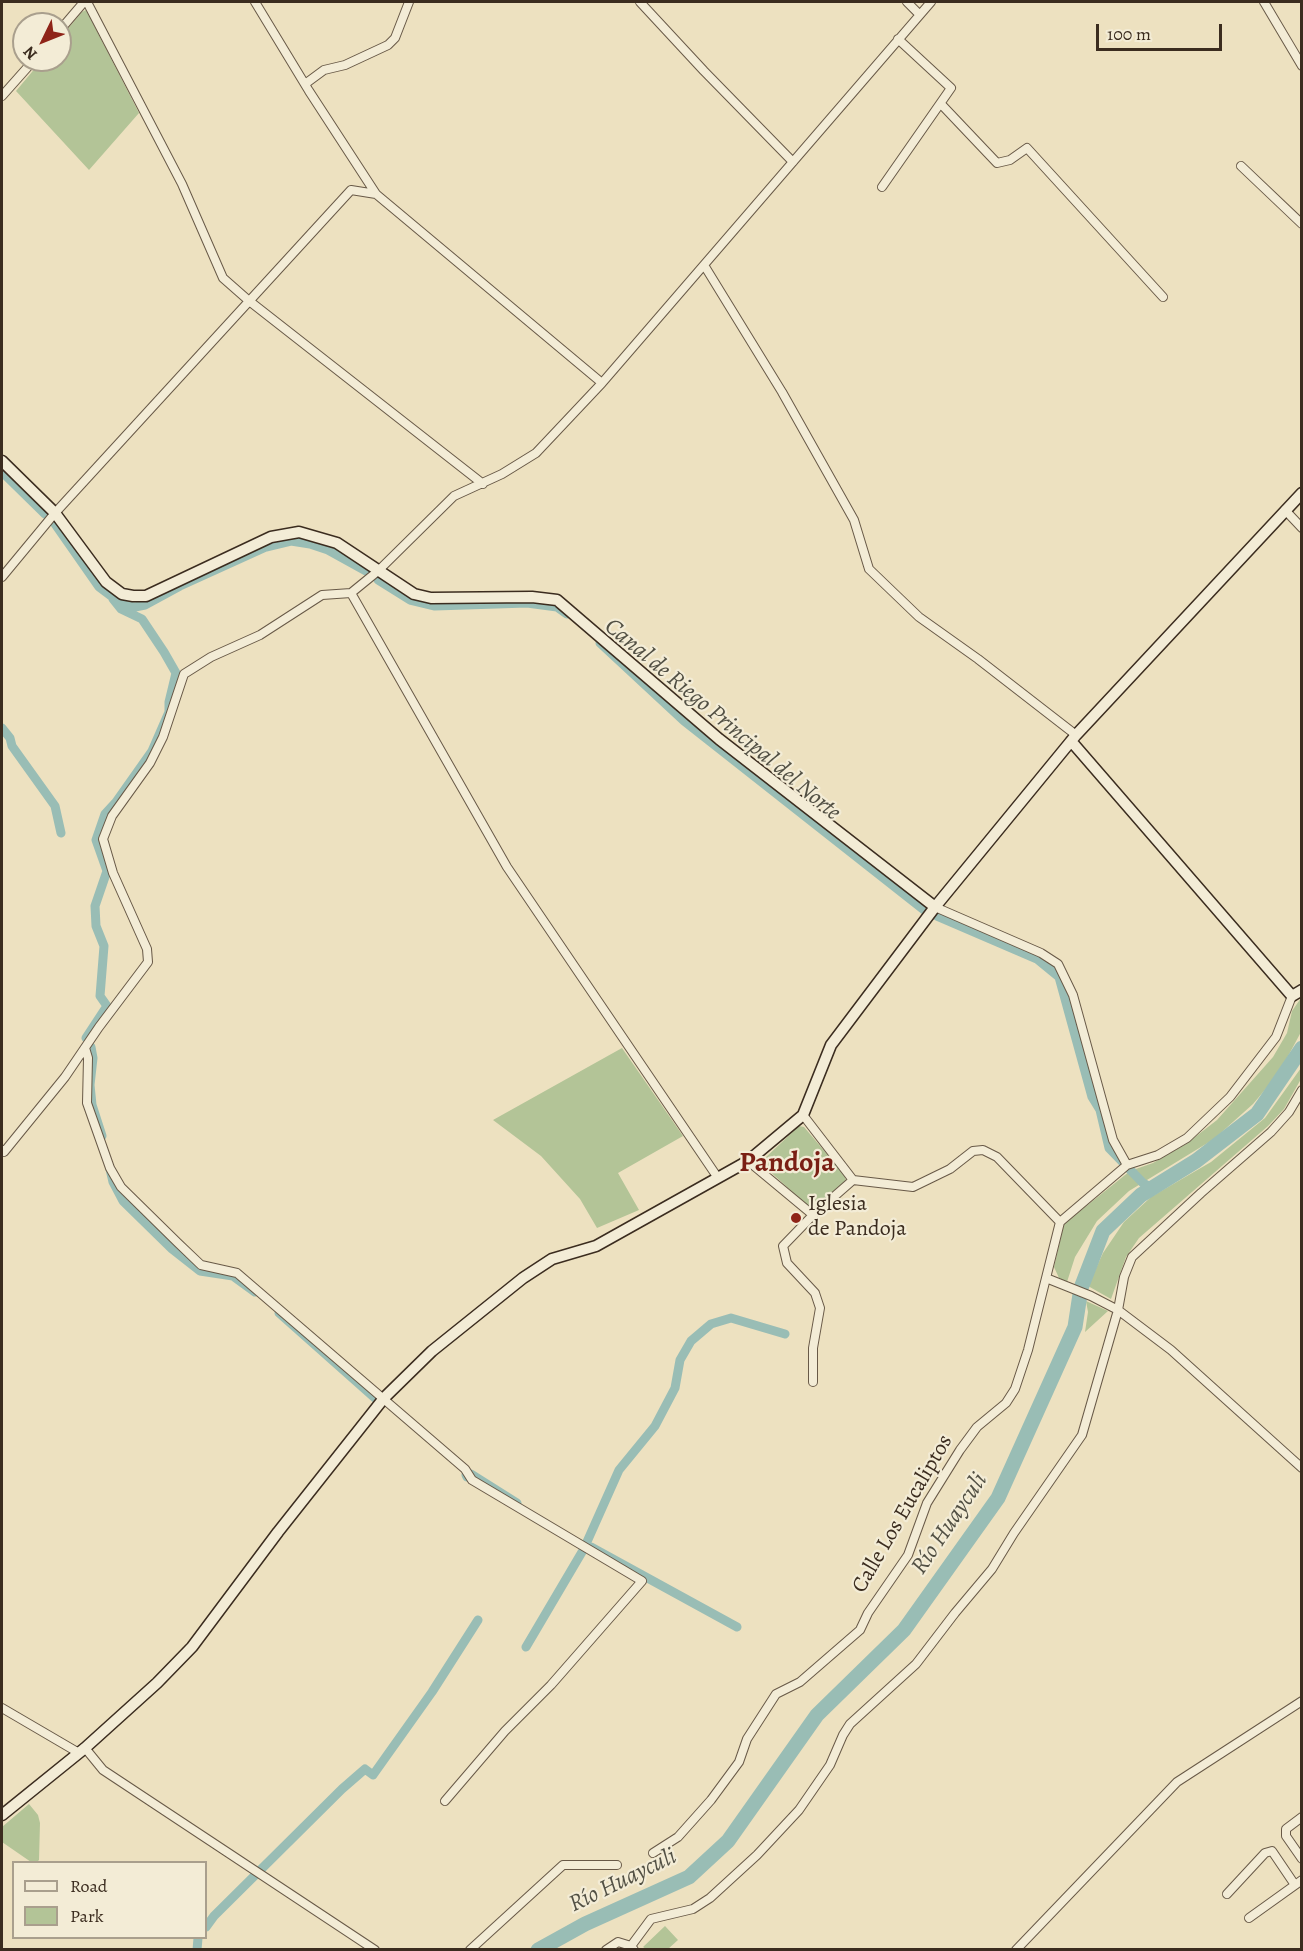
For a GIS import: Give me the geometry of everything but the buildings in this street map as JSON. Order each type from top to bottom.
[{"type":"street","points":[[72,17],[85,2],[182,184],[223,278],[483,484]]},
{"type":"street","points":[[255,2],[376,194],[602,383]]},
{"type":"street","points":[[305,84],[324,70],[345,65],[388,45],[395,38],[409,2]]},
{"type":"street","points":[[640,2],[793,162]]},
{"type":"street","points":[[907,2],[920,14]]},
{"type":"street","points":[[2,1150],[4,1152],[65,1077],[148,962],[147,949],[113,873],[103,839],[112,816],[150,763],[163,737],[184,674],[211,657],[260,635],[322,595],[351,593],[378,571],[454,496],[483,484],[536,453],[602,383],[931,2]]},
{"type":"street","points":[[1264,2],[1302,66]]},
{"type":"street","points":[[882,187],[951,88],[898,39]]},
{"type":"street","points":[[2,96],[23,72]]},
{"type":"street","points":[[941,104],[997,163],[1010,160],[1027,148],[1163,297]]},
{"type":"street","points":[[1241,166],[1302,224]]},
{"type":"street","points":[[2,578],[55,513],[351,190],[376,194]]},
{"type":"street","points":[[704,265],[782,392],[854,520],[869,569],[919,617],[978,659],[1074,738],[1297,993],[1276,1037],[1230,1098],[1187,1138],[1158,1155],[1126,1165],[1060,1222],[997,1157],[983,1150],[973,1151],[950,1169],[913,1187],[853,1180],[803,1115]]},
{"type":"street","points":[[2,461],[55,513],[106,582],[122,594],[146,596],[271,537],[299,532],[337,543],[414,594],[431,598],[532,597],[557,600],[719,739],[935,907],[1041,953],[1058,964],[1073,995],[1113,1140],[1126,1165]]},
{"type":"street","points":[[2,1815],[82,1751],[157,1683],[192,1647],[278,1532],[384,1398],[417,1364],[458,1329],[552,1258],[596,1246],[748,1161],[803,1115],[831,1045],[935,907],[1074,738],[1302,493]]},
{"type":"street","points":[[1285,510],[1302,528]]},
{"type":"street","points":[[351,593],[507,867],[718,1178]]},
{"type":"street","points":[[85,1048],[88,1058],[87,1103],[110,1168],[122,1187],[201,1265],[237,1273],[465,1469],[472,1480],[642,1581],[551,1685],[505,1731],[445,1801]]},
{"type":"street","points":[[606,1950],[618,1942],[633,1948],[651,1919],[693,1908],[710,1898],[757,1855],[799,1810],[830,1765],[850,1724],[916,1664],[992,1569],[1014,1533],[1082,1435],[1118,1310],[1124,1277],[1132,1257],[1271,1131],[1289,1112],[1302,1090]]},
{"type":"street","points":[[748,1161],[813,1215]]},
{"type":"street","points":[[813,1382],[813,1348],[820,1308],[815,1293],[787,1263],[783,1246],[813,1215],[853,1180]]},
{"type":"street","name":"Calle Los Eucaliptos","points":[[653,1853],[678,1837],[711,1800],[739,1762],[747,1738],[776,1694],[800,1682],[860,1630],[868,1613],[908,1555],[927,1503],[960,1450],[977,1427],[1006,1403],[1015,1389],[1028,1350],[1060,1222]]},
{"type":"street","points":[[1046,1278],[1091,1296],[1118,1310],[1171,1350],[1302,1468]]},
{"type":"street","points":[[1016,1950],[1177,1782],[1232,1744],[1302,1701]]},
{"type":"street","points":[[2,1708],[82,1751],[103,1770],[375,1950]]},
{"type":"street","points":[[1302,1817],[1286,1829],[1286,1836],[1302,1859]]},
{"type":"street","points":[[1227,1894],[1265,1853],[1272,1851],[1298,1882],[1249,1918]]},
{"type":"street","points":[[470,1950],[563,1865],[617,1865]]},
{"type":"green space","points":[[86,10],[139,113],[89,170],[16,91],[32,72],[72,72],[72,24]]},
{"type":"green space","points":[[1301,998],[1301,1032],[1279,1073],[1253,1104],[1214,1139],[1129,1191],[1097,1221],[1075,1257],[1067,1282],[1059,1278],[1054,1267],[1064,1224],[1130,1171],[1153,1163],[1186,1144],[1217,1120],[1273,1057],[1287,1033],[1292,1011]]},
{"type":"green space","points":[[622,1048],[683,1136],[618,1173],[639,1210],[597,1228],[580,1199],[541,1156],[493,1120]]},
{"type":"green space","points":[[1301,1068],[1301,1079],[1284,1109],[1268,1126],[1139,1238],[1126,1257],[1111,1299],[1088,1286],[1103,1253],[1124,1222],[1151,1197],[1211,1162],[1265,1118]]},
{"type":"green space","points":[[799,1126],[804,1127],[844,1174],[846,1180],[811,1209],[765,1167],[764,1159]]},
{"type":"green space","points":[[1086,1301],[1108,1311],[1085,1332],[1088,1312]]},
{"type":"green space","points":[[29,1804],[38,1815],[40,1823],[39,1860],[30,1861],[2,1842],[2,1827]]},
{"type":"green space","points":[[665,1926],[678,1940],[668,1949],[643,1947]]},
{"type":"waterway","name":"Canal de Riego Principal del Norte","points":[[2,472],[45,514]]},
{"type":"waterway","name":"Canal de Riego Principal del Norte","points":[[55,524],[99,587],[123,605],[135,607],[145,605],[180,586],[266,547],[291,541],[328,550],[366,571]]},
{"type":"waterway","name":"Canal de Riego Principal del Norte","points":[[378,580],[410,600],[435,606],[527,603],[557,607],[567,614]]},
{"type":"waterway","points":[[86,1038],[107,1006],[100,996],[104,946],[96,926],[95,906],[107,871],[96,840],[105,814],[152,751],[169,712],[176,673],[142,619],[121,609],[113,599]]},
{"type":"waterway","name":"Canal de Riego Principal del Norte","points":[[600,643],[684,721],[924,910]]},
{"type":"waterway","points":[[2,728],[10,738],[12,746],[55,806],[61,833]]},
{"type":"waterway","name":"Canal de Riego Principal del Norte","points":[[937,916],[1037,959],[1059,977],[1092,1097],[1100,1110],[1109,1148],[1143,1183],[1152,1188]]},
{"type":"waterway","points":[[91,1047],[93,1058],[90,1085],[92,1105],[102,1136]]},
{"type":"waterway","name":"Río Huayculi","points":[[538,1950],[585,1924],[689,1877],[728,1841],[817,1715],[904,1630],[998,1498],[1075,1327],[1081,1288],[1103,1231],[1141,1195],[1196,1161],[1257,1114],[1302,1048]]},
{"type":"waterway","points":[[110,1169],[113,1182],[123,1201],[172,1249],[200,1271],[233,1276],[255,1292]]},
{"type":"waterway","points":[[279,1313],[377,1400]]},
{"type":"waterway","points":[[586,1544],[619,1470],[655,1426],[675,1388],[680,1360],[691,1341],[711,1324],[731,1318],[785,1334]]},
{"type":"waterway","points":[[466,1475],[467,1477],[471,1474],[517,1503]]},
{"type":"waterway","points":[[591,1547],[737,1627]]},
{"type":"waterway","points":[[526,1647],[582,1552]]},
{"type":"waterway","points":[[207,1926],[342,1789],[365,1769],[373,1775],[432,1692],[478,1620]]},
{"type":"waterway","points":[[197,1950],[198,1939]]},
{"type":"place","name":"Iglesia de Pandoja","points":[[796,1218]]},
{"type":"district","name":"Pandoja","points":[[787,1164]]}]
